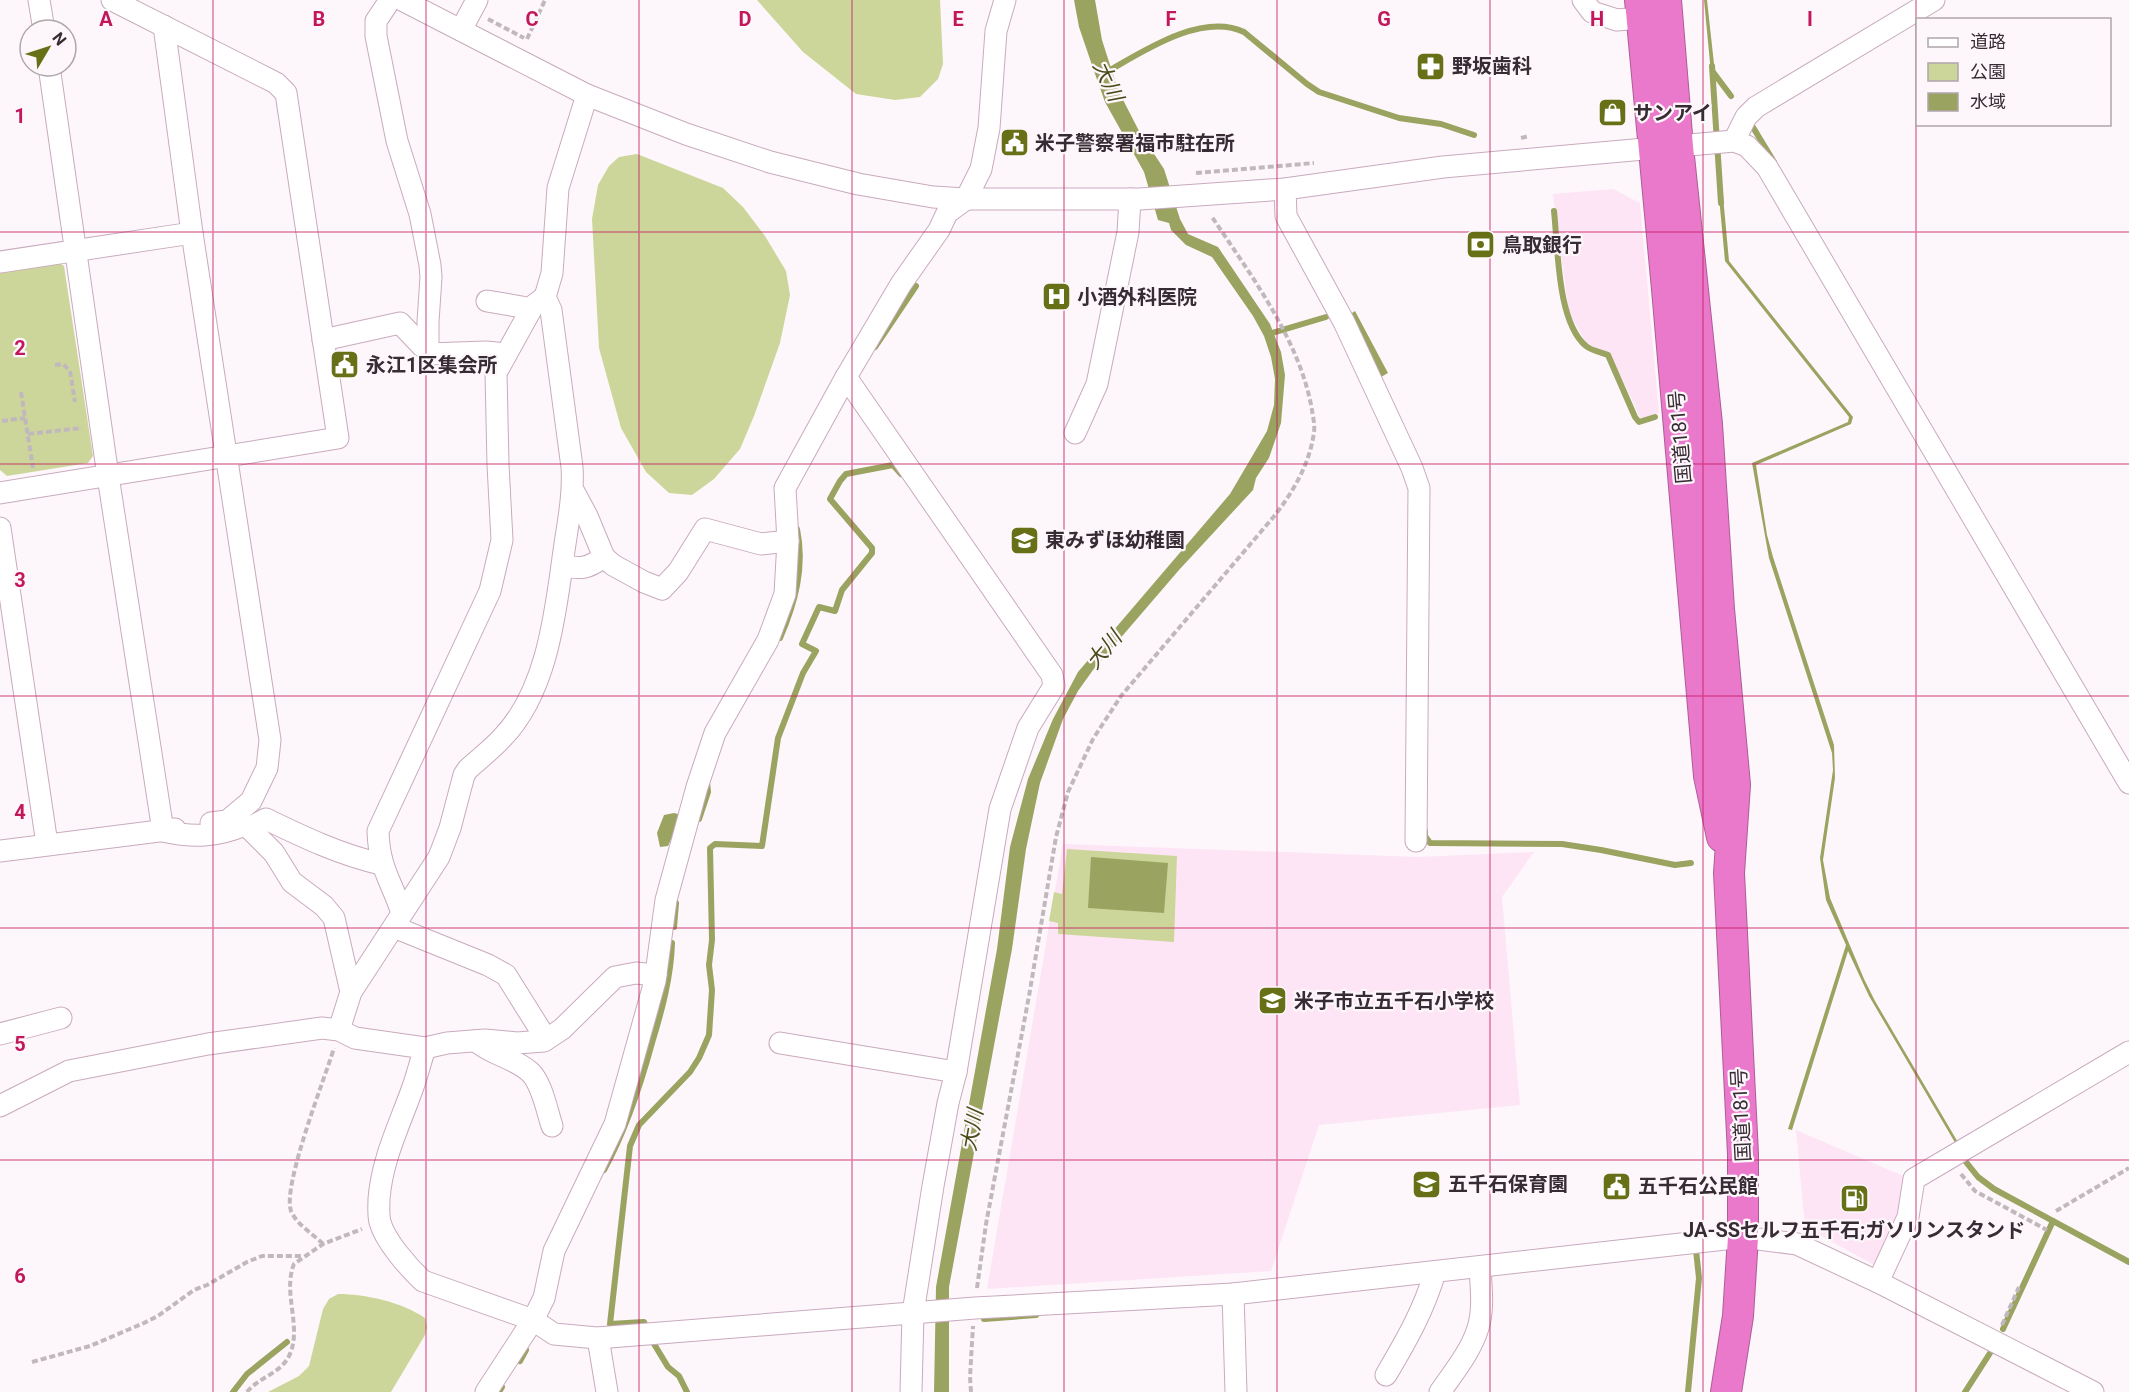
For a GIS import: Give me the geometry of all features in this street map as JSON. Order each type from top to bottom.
[{"type":"highway","name":"国道181号","points":[[1666,0],[1666,148]]},
{"type":"highway","name":"国道181号","points":[[1641,9],[1666,148],[1707,424],[1719,609],[1735,785],[1729,873],[1743,1154],[1743,1237],[1738,1316],[1726,1392]]},
{"type":"street","points":[[39,0],[42,18]]},
{"type":"street","points":[[0,493],[338,438],[286,93],[276,83],[112,0]]},
{"type":"street","points":[[390,0],[376,21],[376,36],[397,141],[420,214],[430,266],[428,354],[486,352],[506,354]]},
{"type":"street","points":[[402,0],[587,95],[686,134],[770,162],[858,184],[933,197],[1135,199],[1285,189],[1443,167],[1734,141],[1747,146],[1767,167],[2129,783]]},
{"type":"street","points":[[486,1392],[533,1320],[544,1298],[554,1251],[615,1124],[656,975],[666,900],[697,787],[715,733],[768,640],[785,594],[788,541],[785,488],[846,377],[901,284],[939,230],[947,213],[966,199],[981,170],[989,128],[996,31],[1005,0]]},
{"type":"street","points":[[1583,0],[1592,12],[1617,20],[1641,9]]},
{"type":"street","points":[[1734,141],[1746,117],[1756,107],[1934,0]]},
{"type":"street","points":[[461,30],[474,5]]},
{"type":"street","points":[[0,851],[227,821],[251,801],[267,768],[270,740],[192,233],[164,26]]},
{"type":"street","points":[[51,78],[108,476],[163,831]]},
{"type":"street","points":[[546,1039],[506,975],[398,920],[378,852],[378,831],[490,591],[502,540],[496,373],[538,304],[552,273],[558,188],[587,95]]},
{"type":"street","points":[[1285,189],[1286,216],[1344,322],[1412,468],[1419,488],[1416,841]]},
{"type":"street","points":[[1075,433],[1097,384],[1135,199]]},
{"type":"street","points":[[0,262],[192,233]]},
{"type":"street","points":[[339,1030],[351,992],[439,857],[450,828],[464,775],[504,737],[520,713],[534,686],[547,649],[555,616],[573,490],[572,466],[551,310],[538,304],[522,307],[487,301]]},
{"type":"street","points":[[323,340],[400,323],[422,346],[428,349]]},
{"type":"street","points":[[846,377],[1052,675],[1053,686],[1028,728],[1000,809],[956,1072],[934,1176],[914,1313],[911,1392]]},
{"type":"street","points":[[573,490],[604,557],[613,565],[662,589],[678,572],[705,529],[761,544],[788,541]]},
{"type":"street","points":[[0,528],[47,844]]},
{"type":"street","points":[[562,566],[582,569],[604,557]]},
{"type":"street","points":[[249,828],[266,819],[334,849],[381,864]]},
{"type":"street","points":[[163,831],[189,837],[228,832],[246,825],[274,853],[292,882],[324,906],[334,918],[351,992]]},
{"type":"street","points":[[0,1106],[69,1071],[208,1044],[322,1028],[339,1030],[355,1038],[425,1048],[447,1043],[476,1041],[517,1043],[546,1039],[562,1029],[615,977],[636,973],[656,975]]},
{"type":"street","points":[[0,1034],[61,1018]]},
{"type":"street","points":[[476,1041],[486,1050],[530,1071],[538,1084],[552,1126]]},
{"type":"street","points":[[780,1043],[956,1072]]},
{"type":"street","points":[[425,1048],[393,1138],[381,1181],[380,1223],[411,1270],[423,1281],[533,1320],[554,1334],[598,1338],[937,1311],[1233,1294],[1743,1237],[1797,1244],[1878,1282],[2093,1392]]},
{"type":"street","points":[[1878,1282],[1908,1217],[1914,1179],[2129,1052]]},
{"type":"street","points":[[1440,1392],[1461,1363],[1479,1328],[1482,1300],[1480,1268]]},
{"type":"street","points":[[1386,1375],[1415,1326],[1436,1272]]},
{"type":"street","points":[[1233,1294],[1236,1392]]},
{"type":"street","points":[[598,1338],[607,1392]]},
{"type":"path","points":[[527,39],[545,0]]},
{"type":"path","points":[[474,5],[536,45]]},
{"type":"path","points":[[971,1392],[969,1309],[1029,996],[1056,837],[1068,792],[1093,739],[1121,696],[1276,514],[1297,486],[1315,431],[1310,399],[1293,350],[1256,283],[1212,217]]},
{"type":"path","points":[[55,365],[63,364],[70,371],[75,405]]},
{"type":"path","points":[[21,392],[34,475]]},
{"type":"path","points":[[77,417],[79,428]]},
{"type":"path","points":[[2,422],[25,418]]},
{"type":"path","points":[[28,434],[86,428]]},
{"type":"path","points":[[323,1244],[297,1221],[291,1210],[290,1201],[295,1167],[339,1030]]},
{"type":"path","points":[[1950,1157],[1975,1191],[2048,1230]]},
{"type":"path","points":[[2056,1210],[2129,1168]]},
{"type":"path","points":[[247,1392],[252,1386],[281,1368],[289,1356],[293,1345],[291,1271],[294,1264],[323,1244],[380,1223]]},
{"type":"path","points":[[32,1362],[90,1346],[144,1323],[158,1316],[194,1290],[262,1256],[303,1256]]},
{"type":"path","points":[[1993,1340],[2019,1287]]},
{"type":"shaded area","points":[[1613,189],[1640,203],[1659,413],[1641,419],[1611,355],[1587,344],[1569,313],[1553,194]]},
{"type":"shaded area","name":"米子市立五千石小学校","points":[[1063,844],[1418,857],[1534,852],[1502,897],[1520,1105],[1319,1125],[1271,1271],[987,1289]]},
{"type":"shaded area","name":"JA-SSセルフ五千石;ガソリンスタンド","points":[[1796,1130],[1908,1178],[1904,1219],[1878,1267],[1805,1227]]},
{"type":"green space","points":[[757,0],[940,0],[943,64],[938,79],[920,97],[895,100],[856,94],[803,52]]},
{"type":"green space","points":[[637,154],[723,188],[743,207],[765,236],[786,271],[790,295],[780,343],[740,449],[714,479],[692,495],[669,493],[646,472],[621,428],[599,348],[592,219],[598,185],[609,166],[619,157]]},
{"type":"green space","points":[[58,262],[64,266],[93,456],[88,463],[7,476],[0,470],[0,270]]},
{"type":"green space","points":[[1067,849],[1177,856],[1174,942],[1058,934],[1058,923],[1049,921],[1054,892],[1062,894]]},
{"type":"green space","points":[[338,1294],[383,1300],[416,1312],[425,1318],[427,1327],[425,1335],[391,1392],[268,1392],[299,1376],[309,1366],[323,1309],[329,1299]]},
{"type":"water","name":"大川","points":[[1074,0],[1095,0],[1102,40],[1118,90],[1139,131],[1164,169],[1180,219],[1188,234],[1218,247],[1270,324],[1281,352],[1285,375],[1281,423],[1269,458],[1256,478],[1253,490],[1179,570],[1093,670],[1078,691],[1063,719],[1040,783],[1026,849],[1012,949],[949,1287],[949,1392],[934,1392],[936,1287],[997,949],[1010,847],[1028,779],[1053,719],[1078,672],[1230,494],[1267,431],[1274,405],[1275,379],[1271,357],[1264,336],[1253,316],[1212,257],[1186,245],[1171,230],[1169,223],[1158,220],[1144,172],[1105,102],[1079,27]]},
{"type":"water","points":[[1704,0],[1707,0],[1715,73],[1711,73]]},
{"type":"water","points":[[1723,196],[1729,261],[1853,417],[1851,424],[1756,465],[1767,535],[1773,557],[1834,745],[1835,778],[1823,860],[1830,898],[1875,1001],[1959,1144],[1957,1146],[1869,996],[1848,951],[1792,1130],[1788,1129],[1846,945],[1826,900],[1820,858],[1833,770],[1832,753],[1769,558],[1752,463],[1848,422],[1849,417],[1725,261],[1719,197]]},
{"type":"water","points":[[1355,311],[1388,373],[1381,377],[1349,315]]},
{"type":"water","points":[[674,813],[682,815],[668,846],[660,847],[657,833],[664,815]]},
{"type":"water","points":[[1091,857],[1168,863],[1164,913],[1088,908]]},
{"type":"waterway","name":"大川","points":[[1105,73],[1172,37],[1209,27],[1227,27],[1244,32],[1319,92],[1399,118],[1441,124],[1474,135]]},
{"type":"waterway","points":[[1712,66],[1721,203]]},
{"type":"waterway","points":[[1713,72],[1731,96]]},
{"type":"waterway","points":[[1751,124],[1774,162]]},
{"type":"waterway","points":[[1554,211],[1564,302],[1576,335],[1588,348],[1608,355],[1639,422],[1655,417]]},
{"type":"waterway","points":[[875,347],[916,286]]},
{"type":"waterway","points":[[1269,334],[1326,317]]},
{"type":"waterway","points":[[647,1329],[644,1322],[610,1324],[630,1146],[639,1125],[690,1072],[709,1035],[712,990],[709,965],[712,940],[710,848],[715,844],[762,846],[778,738],[803,673],[816,651],[802,644],[819,607],[835,611],[842,590],[872,553],[872,548],[830,499],[846,474],[893,465],[901,474]]},
{"type":"waterway","points":[[780,638],[797,585],[800,557],[797,529]]},
{"type":"waterway","points":[[699,819],[708,792],[707,782]]},
{"type":"waterway","points":[[1425,831],[1425,836],[1430,843],[1562,844],[1675,865],[1691,863]]},
{"type":"waterway","points":[[674,927],[676,903]]},
{"type":"waterway","points":[[604,1170],[626,1124],[643,1076],[665,993],[672,943]]},
{"type":"waterway","points":[[1966,1162],[1978,1177],[1994,1189],[2129,1262]]},
{"type":"waterway","points":[[2003,1329],[2053,1221]]},
{"type":"waterway","points":[[1688,1392],[1699,1278],[1696,1250]]},
{"type":"waterway","points":[[984,1319],[1036,1315]]},
{"type":"waterway","points":[[651,1339],[668,1367],[679,1376],[687,1392]]},
{"type":"waterway","points":[[233,1392],[247,1374],[287,1342]]},
{"type":"waterway","points":[[520,1361],[526,1350]]},
{"type":"waterway","points":[[1965,1392],[1992,1350]]},
{"type":"waterway","points":[[499,1392],[502,1387]]},
{"type":"place","name":"野坂歯科","points":[[1431,66]]},
{"type":"place","name":"サンアイ","points":[[1612,113]]},
{"type":"place","name":"米子警察署福市駐在所","points":[[1014,143]]},
{"type":"place","name":"鳥取銀行","points":[[1481,245]]},
{"type":"place","name":"小酒外科医院","points":[[1056,297]]},
{"type":"place","name":"永江1区集会所","points":[[345,365]]},
{"type":"place","name":"東みずほ幼稚園","points":[[1024,540]]},
{"type":"place","name":"米子市立五千石小学校","points":[[1273,1001]]},
{"type":"place","name":"五千石保育園","points":[[1427,1184]]},
{"type":"place","name":"五千石公民館","points":[[1617,1186]]},
{"type":"place","name":"JA-SSセルフ五千石;ガソリンスタンド","points":[[1854,1199]]}]
